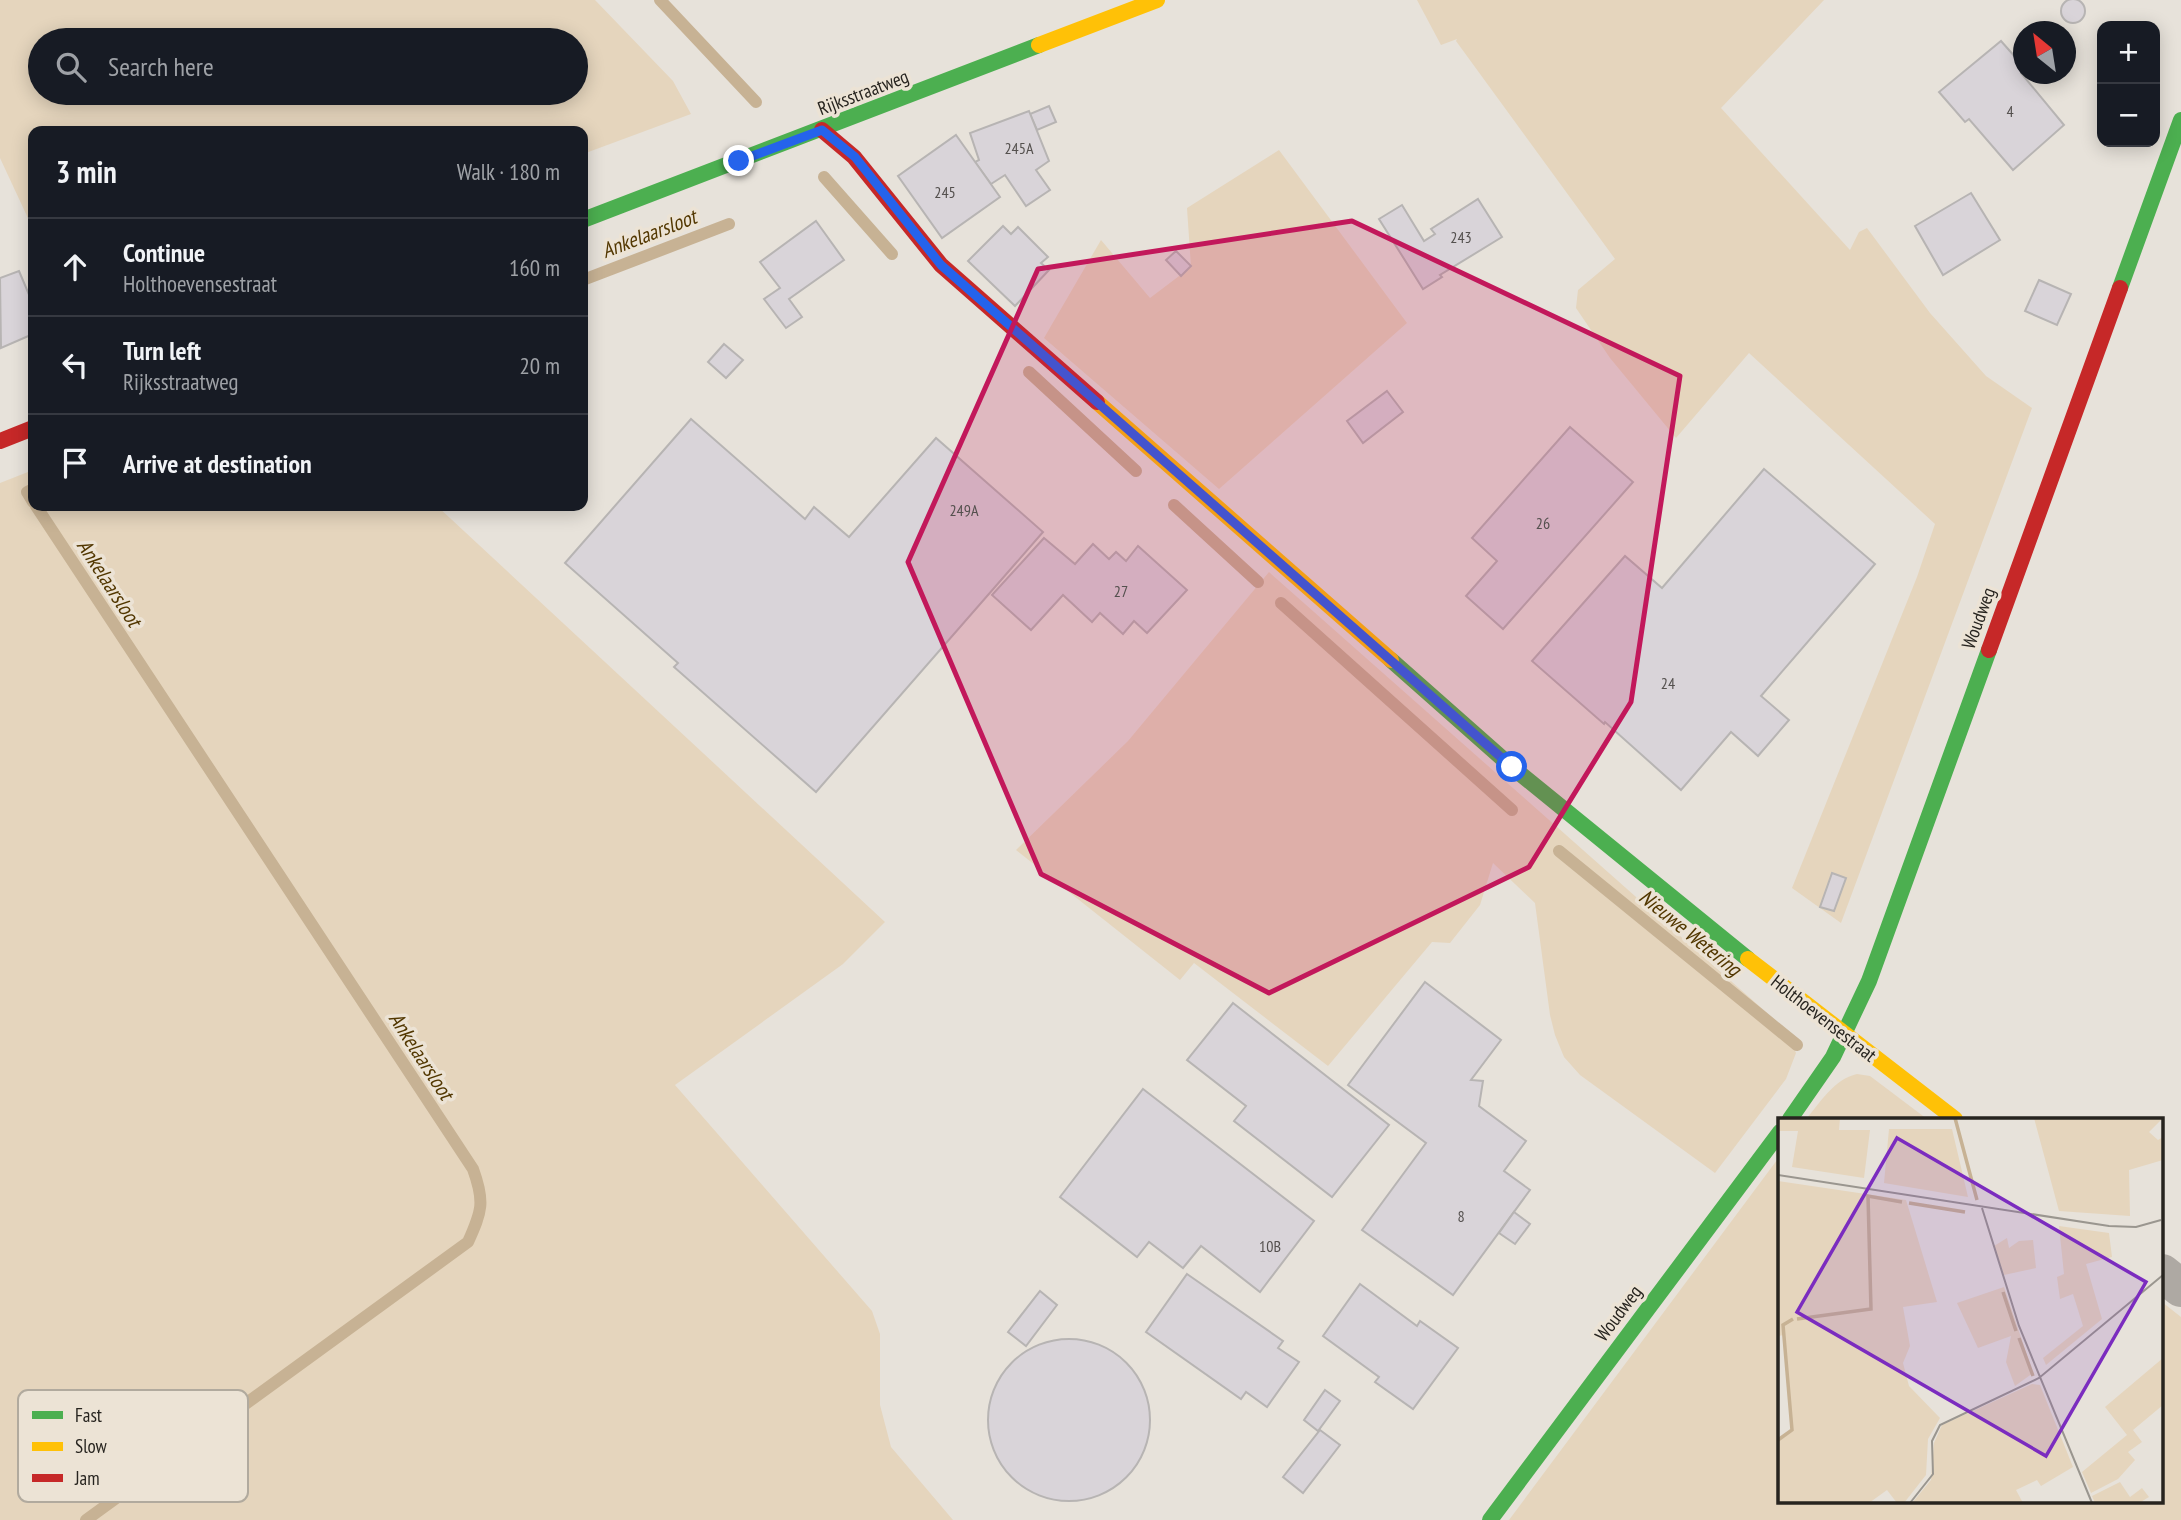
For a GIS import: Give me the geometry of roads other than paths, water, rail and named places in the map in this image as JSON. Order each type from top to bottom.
[{"type":"street","name":"Rijksstraatweg","points":[[588,218],[1157,0]]},
{"type":"street","name":"Woudweg","points":[[1791,1118],[1819,1079],[1845,1034],[1869,981],[2181,120]]},
{"type":"street","name":"Holthoevensestraat","points":[[822,130],[855,157],[941,265],[1512,767],[1954,1118]]},
{"type":"street","points":[[0,441],[28,430]]},
{"type":"street","name":"Woudweg","points":[[1490,1520],[1778,1135]]},
{"type":"street","points":[[2164,1275],[2181,1288]]},
{"type":"waterway","name":"Nieuwe Wetering","points":[[660,0],[756,102]]},
{"type":"waterway","name":"Nieuwe Wetering","points":[[824,177],[892,254]]},
{"type":"waterway","name":"Ankelaarsloot","points":[[588,278],[729,224]]},
{"type":"waterway","name":"Nieuwe Wetering","points":[[1029,372],[1136,471]]},
{"type":"waterway","name":"Nieuwe Wetering","points":[[1174,505],[1258,582]]},
{"type":"waterway","name":"Ankelaarsloot","points":[[39,511],[473,1169],[479,1190],[479,1214],[468,1242],[248,1402]]},
{"type":"waterway","name":"Nieuwe Wetering","points":[[1281,603],[1512,810]]},
{"type":"waterway","name":"Nieuwe Wetering","points":[[1559,851],[1797,1045]]},
{"type":"waterway","name":"Ankelaarsloot","points":[[86,1520],[111,1502]]}]
